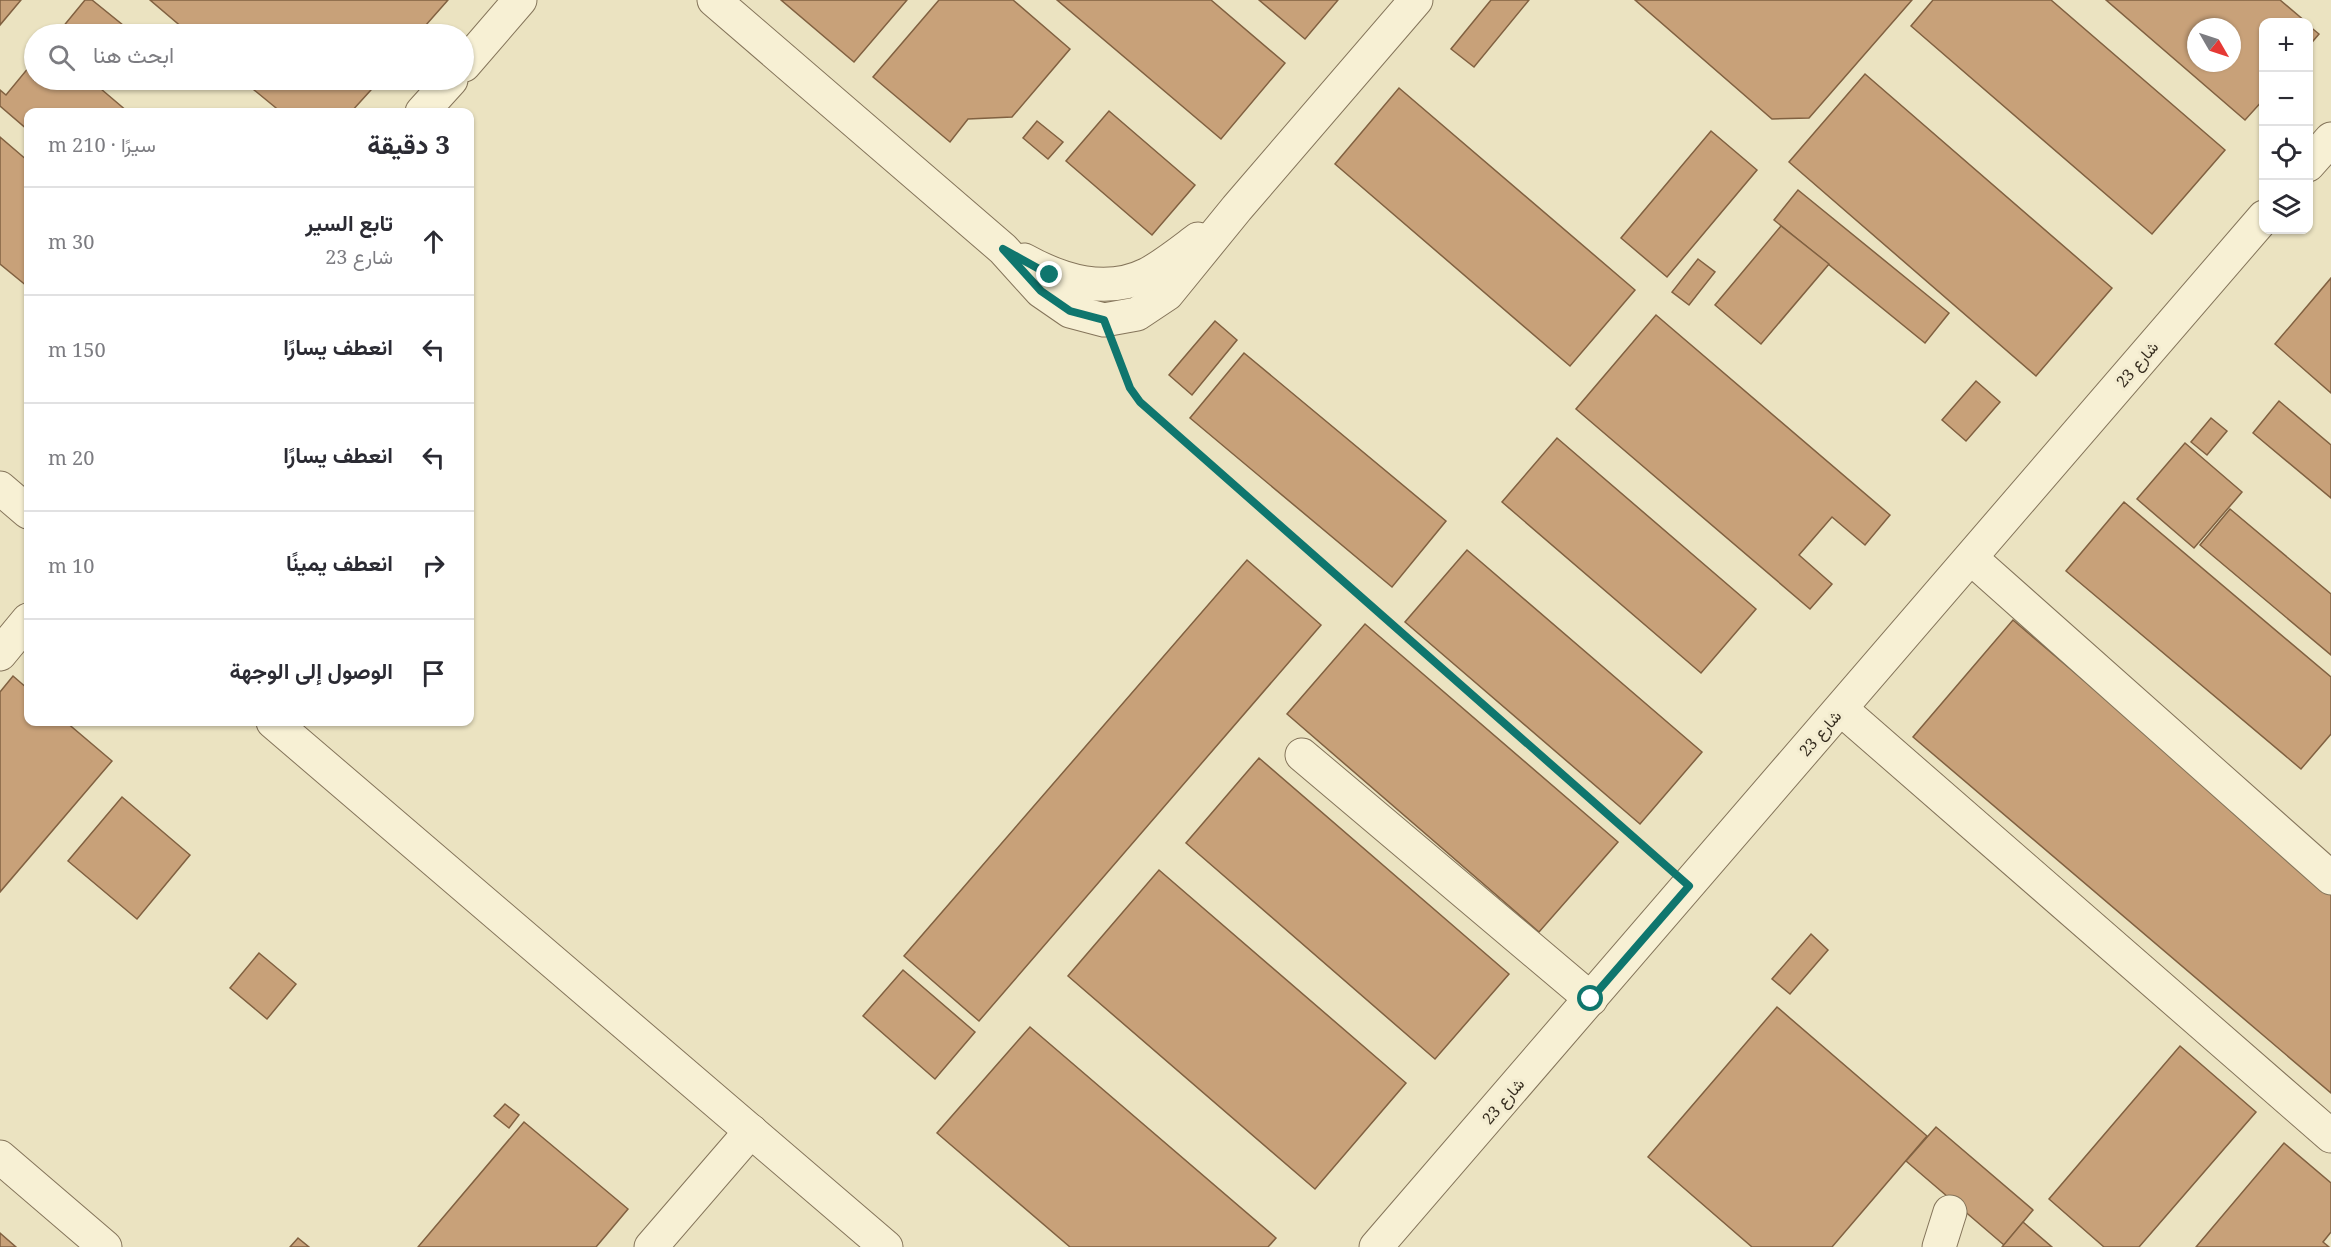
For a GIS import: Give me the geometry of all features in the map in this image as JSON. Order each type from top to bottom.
[{"type":"street","points":[[474,53],[520,0]]},
{"type":"street","points":[[714,0],[1003,249],[1041,291],[1070,311],[1104,320],[1137,314],[1167,294],[1237,208],[1416,0]]},
{"type":"street","points":[[426,108],[442,90]]},
{"type":"street","points":[[2313,159],[2331,139]]},
{"type":"street","points":[[1003,249],[1050,275],[1082,284],[1115,284],[1147,274],[1237,208]]},
{"type":"street","name":"شارع 23","points":[[1377,1247],[2259,223]]},
{"type":"street","points":[[0,488],[24,509]]},
{"type":"street","points":[[1971,558],[2331,879]]},
{"type":"street","points":[[0,654],[24,625]]},
{"type":"street","points":[[1841,709],[2331,1136]]},
{"type":"street","points":[[278,726],[886,1247]]},
{"type":"street","points":[[1302,755],[1591,999]]},
{"type":"street","points":[[651,1247],[751,1131]]},
{"type":"street","points":[[0,1157],[105,1247]]},
{"type":"street","points":[[1939,1247],[1950,1212]]},
{"type":"path","points":[[1104,320],[1126,380],[1140,402],[1689,886]]},
{"type":"building","points":[[0,0],[21,0],[0,25]]},
{"type":"building","points":[[85,0],[92,0],[122,24],[65,24]]},
{"type":"building","points":[[150,0],[448,0],[427,24],[178,24]]},
{"type":"building","points":[[781,0],[907,0],[854,62]]},
{"type":"building","points":[[939,0],[1013,0],[1070,49],[1012,117],[968,119],[950,142],[873,77]]},
{"type":"building","points":[[1057,0],[1211,0],[1285,63],[1221,139]]},
{"type":"building","points":[[1259,0],[1338,0],[1305,39]]},
{"type":"building","points":[[1491,0],[1529,0],[1474,67],[1451,49]]},
{"type":"building","points":[[1635,0],[1912,0],[1809,118],[1772,119]]},
{"type":"building","points":[[1933,0],[2051,0],[2225,150],[2152,234],[1911,26]]},
{"type":"building","points":[[2106,0],[2280,0],[2301,18],[2259,18],[2259,105],[2245,120],[2189,72],[2241,72],[2241,18],[2187,18],[2187,70]]},
{"type":"building","points":[[2313,29],[2319,34],[2313,41]]},
{"type":"building","points":[[24,73],[24,90],[102,90],[123,108],[24,108],[24,127],[0,106],[0,90],[6,95]]},
{"type":"building","points":[[1865,74],[2112,288],[2036,376],[1789,162]]},
{"type":"building","points":[[1399,88],[1635,290],[1570,366],[1335,164]]},
{"type":"building","points":[[254,90],[371,90],[355,108],[276,108]]},
{"type":"building","points":[[1109,111],[1195,185],[1152,235],[1066,161]]},
{"type":"building","points":[[1037,121],[1063,142],[1048,159],[1023,138]]},
{"type":"building","points":[[1711,131],[1757,170],[1667,277],[1621,238]]},
{"type":"building","points":[[0,137],[24,158],[24,284],[0,264]]},
{"type":"building","points":[[1798,190],[1949,313],[1925,343],[1774,220]]},
{"type":"building","points":[[1781,226],[1829,264],[1761,344],[1715,305]]},
{"type":"building","points":[[1698,259],[1715,272],[1689,305],[1672,292]]},
{"type":"building","points":[[2331,278],[2331,393],[2275,344]]},
{"type":"building","points":[[1656,315],[1890,515],[1865,545],[1832,517],[1799,555],[1832,584],[1810,609],[1576,409]]},
{"type":"building","points":[[1215,321],[1237,340],[1192,395],[1169,375]]},
{"type":"building","points":[[1244,353],[1446,521],[1392,587],[1190,418]]},
{"type":"building","points":[[1976,381],[2000,402],[1966,441],[1942,420]]},
{"type":"building","points":[[2279,401],[2331,445],[2331,498],[2253,433]]},
{"type":"building","points":[[2211,418],[2227,431],[2207,455],[2191,442]]},
{"type":"building","points":[[1557,438],[1756,609],[1701,673],[1502,502]]},
{"type":"building","points":[[2185,443],[2242,492],[2194,548],[2137,499]]},
{"type":"building","points":[[2124,502],[2331,677],[2331,734],[2301,769],[2066,571]]},
{"type":"building","points":[[2230,509],[2331,594],[2331,655],[2200,545]]},
{"type":"building","points":[[1467,550],[1702,752],[1640,824],[1405,622]]},
{"type":"building","points":[[1247,560],[1321,625],[979,1021],[904,956]]},
{"type":"building","points":[[2013,620],[2331,891],[2331,1093],[1913,737]]},
{"type":"building","points":[[1365,624],[1618,842],[1539,932],[1287,714]]},
{"type":"building","points":[[13,676],[24,686],[24,726],[71,726],[112,761],[0,892],[0,692]]},
{"type":"building","points":[[1259,758],[1509,974],[1435,1059],[1186,843]]},
{"type":"building","points":[[122,797],[190,855],[137,919],[68,861]]},
{"type":"building","points":[[1159,870],[1406,1083],[1315,1189],[1068,976]]},
{"type":"building","points":[[1811,934],[1828,950],[1790,994],[1772,979]]},
{"type":"building","points":[[259,953],[296,984],[267,1019],[230,988]]},
{"type":"building","points":[[903,970],[975,1032],[935,1079],[863,1016]]},
{"type":"building","points":[[1777,1007],[1927,1136],[1832,1247],[1752,1247],[1648,1157]]},
{"type":"building","points":[[1030,1027],[1276,1238],[1268,1247],[1070,1247],[937,1133]]},
{"type":"building","points":[[2180,1046],[2256,1112],[2139,1247],[2104,1247],[2049,1199]]},
{"type":"building","points":[[505,1104],[519,1115],[509,1128],[494,1116]]},
{"type":"building","points":[[524,1122],[628,1209],[596,1247],[418,1247]]},
{"type":"building","points":[[1936,1127],[2033,1210],[2004,1245],[1906,1161]]},
{"type":"building","points":[[2284,1143],[2331,1183],[2331,1232],[2323,1242],[2329,1247],[2196,1247]]},
{"type":"building","points":[[2023,1222],[2052,1247],[2002,1247]]},
{"type":"building","points":[[0,1233],[16,1247],[0,1247]]},
{"type":"building","points":[[298,1238],[309,1247],[290,1247]]},
{"type":"route","points":[[1050,275],[1003,249],[1041,291],[1070,311],[1104,320],[1130,388],[1140,402],[1689,886],[1591,999]]}]
